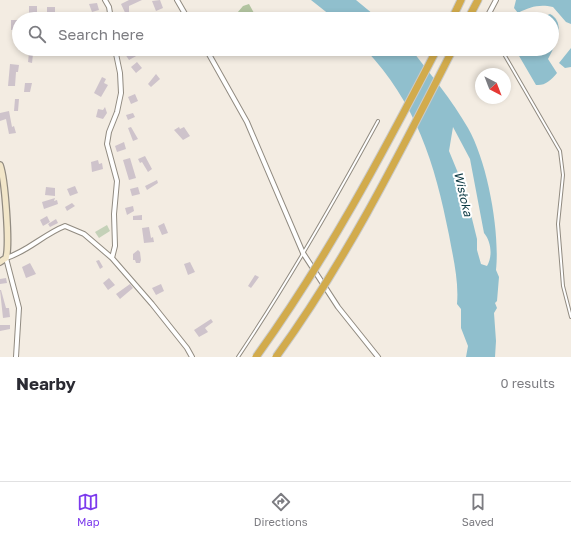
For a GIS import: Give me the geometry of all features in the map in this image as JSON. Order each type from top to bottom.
[{"type":"highway","points":[[455,12],[461,0]]},
{"type":"highway","points":[[472,12],[478,0]]},
{"type":"highway","points":[[256,357],[301,292],[347,217],[386,148],[432,56]]},
{"type":"highway","points":[[276,357],[312,305],[350,243],[449,56]]},
{"type":"street","points":[[105,0],[109,6],[110,12]]},
{"type":"street","points":[[177,0],[184,12]]},
{"type":"street","points":[[490,12],[496,0]]},
{"type":"street","points":[[112,258],[115,246],[114,214],[117,181],[107,144],[109,132],[118,112],[121,93],[120,73],[116,56]]},
{"type":"street","points":[[210,56],[247,122],[303,253],[338,307],[378,357]]},
{"type":"street","points":[[0,165],[4,185],[8,246],[6,258],[19,308],[16,357]]},
{"type":"street","points":[[0,262],[6,258],[14,256],[48,234],[65,226],[84,234],[112,258],[188,348],[192,357]]},
{"type":"lane","points":[[505,56],[560,151],[563,176],[558,224],[564,286],[571,317]]},
{"type":"lane","points":[[238,357],[268,313],[378,121]]},
{"type":"green space","points":[[249,4],[253,12],[238,12],[243,6]]},
{"type":"green space","points":[[107,225],[110,231],[99,238],[95,232]]},
{"type":"water","points":[[311,0],[356,0],[371,12],[326,12]]},
{"type":"water","points":[[516,0],[571,0],[571,24],[566,22],[559,12],[553,7],[535,7],[520,12],[517,12],[514,8]]},
{"type":"water","points":[[571,48],[571,67],[565,68],[559,63]]},
{"type":"water","name":"Wisłoka","points":[[371,56],[416,56],[455,108],[468,128],[475,143],[487,179],[496,237],[496,270],[499,277],[497,301],[495,303],[497,308],[494,313],[496,341],[495,357],[466,357],[468,346],[461,328],[461,309],[457,304],[454,260],[437,183],[421,135],[398,91]],"holes":[[[453,127],[470,159],[484,233],[490,244],[491,253],[487,266],[481,264],[477,250],[477,239],[465,190],[449,151]]]},
{"type":"water","points":[[519,56],[550,56],[548,59],[557,73],[548,82],[542,85],[536,85]]},
{"type":"building","points":[[129,0],[142,0],[129,6],[129,12],[125,12],[121,4]]},
{"type":"building","points":[[160,0],[163,8],[156,11],[152,1]]},
{"type":"building","points":[[97,3],[99,10],[92,12],[89,4]]},
{"type":"building","points":[[29,6],[37,6],[37,12],[29,12]]},
{"type":"building","points":[[47,7],[55,7],[55,12],[47,12]]},
{"type":"building","points":[[29,56],[33,56],[32,63],[28,62]]},
{"type":"building","points":[[126,56],[136,56],[129,60]]},
{"type":"building","points":[[137,62],[142,68],[136,73],[131,67]]},
{"type":"building","points":[[10,64],[19,65],[18,72],[16,72],[15,86],[8,86]]},
{"type":"building","points":[[156,74],[160,79],[151,87],[148,84]]},
{"type":"building","points":[[102,77],[106,79],[104,83],[108,85],[101,97],[94,93]]},
{"type":"building","points":[[25,83],[32,83],[30,92],[24,92]]},
{"type":"building","points":[[135,94],[138,101],[131,104],[128,97]]},
{"type":"building","points":[[15,99],[19,99],[18,111],[14,111]]},
{"type":"building","points":[[105,107],[107,113],[103,119],[96,117],[98,109],[103,110]]},
{"type":"building","points":[[9,111],[12,127],[14,126],[16,133],[9,134],[6,119],[0,121],[0,113]]},
{"type":"building","points":[[133,113],[135,117],[128,120],[126,115]]},
{"type":"building","points":[[131,127],[138,139],[133,141],[128,128]]},
{"type":"building","points":[[179,127],[180,129],[184,127],[190,136],[183,140],[174,130]]},
{"type":"building","points":[[124,142],[126,149],[117,152],[115,146]]},
{"type":"building","points":[[145,156],[152,169],[148,172],[142,162],[140,163],[138,159]]},
{"type":"building","points":[[130,158],[136,178],[129,180],[123,160]]},
{"type":"building","points":[[98,160],[99,164],[102,163],[103,169],[92,172],[91,162]]},
{"type":"building","points":[[157,180],[158,183],[147,190],[145,186]]},
{"type":"building","points":[[75,186],[78,193],[70,196],[67,189]]},
{"type":"building","points":[[46,187],[55,188],[55,196],[45,195]]},
{"type":"building","points":[[138,187],[140,194],[132,196],[130,189]]},
{"type":"building","points":[[55,198],[54,201],[57,200],[58,204],[44,209],[42,202]]},
{"type":"building","points":[[72,203],[75,206],[67,211],[65,207]]},
{"type":"building","points":[[133,206],[134,211],[127,215],[125,208]]},
{"type":"building","points":[[142,215],[142,220],[133,220],[133,216]]},
{"type":"building","points":[[47,216],[50,222],[43,226],[40,220]]},
{"type":"building","points":[[56,219],[58,223],[50,227],[48,224]]},
{"type":"building","points":[[164,223],[168,233],[162,235],[158,226]]},
{"type":"building","points":[[149,227],[151,238],[153,237],[154,242],[144,243],[142,228]]},
{"type":"building","points":[[138,250],[140,252],[141,260],[140,263],[136,263],[135,260],[133,260],[133,254]]},
{"type":"building","points":[[99,260],[103,267],[100,269],[96,261]]},
{"type":"building","points":[[190,262],[195,272],[188,275],[184,264]]},
{"type":"building","points":[[30,263],[36,274],[26,278],[22,267]]},
{"type":"building","points":[[255,275],[259,277],[251,288],[248,286]]},
{"type":"building","points":[[6,278],[7,283],[0,284],[0,279]]},
{"type":"building","points":[[109,278],[115,285],[108,290],[103,283]]},
{"type":"building","points":[[130,284],[133,288],[120,299],[116,294]]},
{"type":"building","points":[[161,284],[164,291],[156,295],[152,288]]},
{"type":"building","points":[[0,290],[6,308],[9,308],[10,317],[3,318]]},
{"type":"building","points":[[211,319],[213,322],[205,328],[208,332],[199,337],[194,330]]},
{"type":"building","points":[[0,325],[10,325],[10,329],[0,331]]}]
